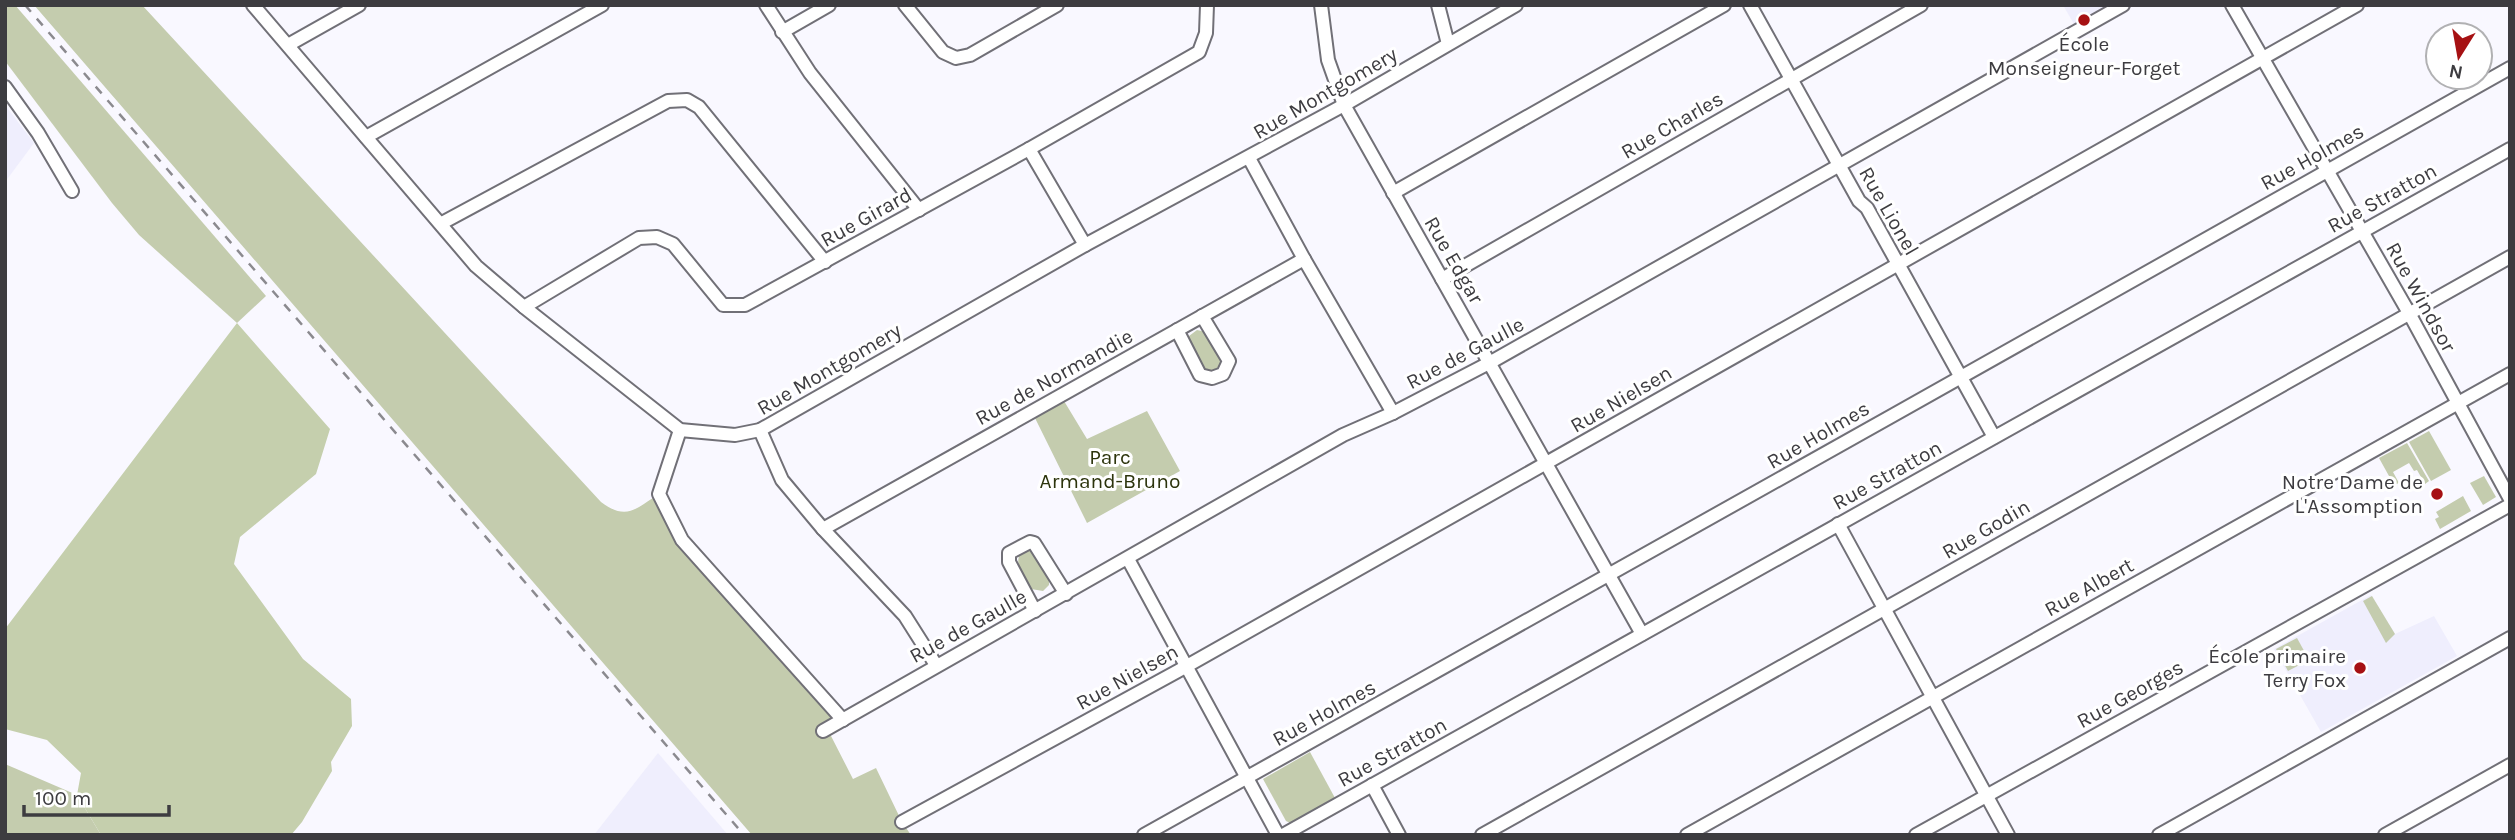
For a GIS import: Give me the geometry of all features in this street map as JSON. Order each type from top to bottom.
[{"type":"street","points":[[253,5],[476,266],[680,430],[659,494],[682,540],[843,720]]},
{"type":"street","points":[[288,45],[359,5]]},
{"type":"street","points":[[366,136],[601,5]]},
{"type":"street","points":[[766,5],[810,73],[919,210]]},
{"type":"street","points":[[782,32],[829,5]]},
{"type":"street","points":[[905,5],[943,52],[956,58],[970,55],[1057,5]]},
{"type":"street","name":"Rue Girard","points":[[524,307],[639,238],[657,237],[673,244],[723,305],[745,305],[1029,149],[1199,51],[1206,33],[1207,5]]},
{"type":"street","name":"Rue Edgar","points":[[1321,5],[1328,60],[1344,105],[1642,634]]},
{"type":"street","points":[[1438,5],[1448,44]]},
{"type":"street","name":"Rue Montgomery","points":[[680,430],[735,435],[760,430],[1085,245],[1344,105],[1516,5]]},
{"type":"street","points":[[1393,193],[1724,5]]},
{"type":"street","name":"Rue Lionel","points":[[1751,5],[1994,437]]},
{"type":"street","name":"Rue Charles","points":[[1442,279],[1920,5]]},
{"type":"street","name":"Rue de Gaulle","points":[[823,731],[1343,435],[1393,413],[1491,362],[2123,5]]},
{"type":"street","name":"Rue Windsor","points":[[2232,5],[2409,313],[2510,499]]},
{"type":"street","name":"Rue Nielsen","points":[[902,822],[1546,464],[2357,5]]},
{"type":"street","name":"Rue Holmes","points":[[1144,835],[1610,576],[2510,68]]},
{"type":"street","points":[[5,87],[38,133],[72,191]]},
{"type":"street","points":[[442,223],[668,101],[687,100],[699,107],[825,262]]},
{"type":"street","points":[[1029,149],[1085,245]]},
{"type":"street","name":"Rue Stratton","points":[[1281,835],[2510,149]]},
{"type":"street","points":[[1249,158],[1393,413]]},
{"type":"street","name":"Rue Godin","points":[[1482,835],[2510,257]]},
{"type":"street","name":"Rue de Normandie","points":[[823,529],[1304,259]]},
{"type":"street","points":[[1177,330],[1200,375],[1212,378],[1223,374],[1229,361],[1202,316]]},
{"type":"street","name":"Rue Albert","points":[[1687,835],[2510,373]]},
{"type":"street","points":[[760,430],[782,480],[823,529],[905,616],[936,665]]},
{"type":"street","name":"Rue Georges","points":[[1916,835],[2510,505]]},
{"type":"street","points":[[1838,524],[2008,835]]},
{"type":"street","points":[[1035,611],[1009,562],[1009,553],[1030,542],[1034,543],[1066,594]]},
{"type":"street","points":[[1128,559],[1281,835]]},
{"type":"street","points":[[2159,835],[2510,638]]},
{"type":"street","points":[[2385,835],[2510,765]]},
{"type":"street","points":[[1372,785],[1399,835]]},
{"type":"shaded area","name":"École Monseigneur-Forget","points":[[2063,5],[2123,5],[2078,31]]},
{"type":"shaded area","points":[[5,105],[34,143],[5,182]]},
{"type":"shaded area","name":"École primaire Terry Fox","points":[[2371,595],[2395,634],[2434,616],[2457,656],[2321,732],[2274,649]]},
{"type":"shaded area","points":[[658,753],[728,835],[594,835]]},
{"type":"green space","points":[[5,5],[15,5],[266,296],[237,323],[139,235],[5,61]]},
{"type":"green space","points":[[34,5],[142,5],[601,502],[624,512],[637,508],[659,494],[682,540],[843,720],[824,731],[831,736],[853,779],[876,768],[911,835],[752,835]]},
{"type":"green space","points":[[237,323],[330,429],[316,474],[240,537],[234,564],[303,659],[351,699],[352,726],[331,762],[332,771],[302,822],[291,835],[101,835],[77,795],[81,773],[47,740],[5,729],[5,629]]},
{"type":"green space","points":[[1197,330],[1206,332],[1220,355],[1221,361],[1215,369],[1207,371],[1201,368],[1188,340]]},
{"type":"green space","name":"Parc Armand-Bruno","points":[[1064,401],[1087,439],[1147,411],[1180,471],[1087,523],[1035,418]]},
{"type":"green space","points":[[2429,431],[2451,470],[2431,481],[2409,442]]},
{"type":"green space","points":[[2407,443],[2429,481],[2425,484],[2417,470],[2414,471],[2409,463],[2393,472],[2399,483],[2394,485],[2379,458]]},
{"type":"green space","points":[[2484,476],[2496,497],[2483,505],[2470,483]]},
{"type":"green space","points":[[2463,496],[2471,511],[2440,529],[2435,519],[2439,517],[2436,512]]},
{"type":"green space","points":[[1032,551],[1049,577],[1049,585],[1043,591],[1031,589],[1020,571],[1019,557],[1021,552]]},
{"type":"green space","points":[[2372,596],[2395,634],[2386,643],[2363,601]]},
{"type":"green space","points":[[2297,638],[2308,658],[2288,671],[2276,649]]},
{"type":"green space","points":[[1310,752],[1335,798],[1290,823],[1286,821],[1263,779]]},
{"type":"green space","points":[[5,764],[77,795],[101,835],[5,835]]},
{"type":"railway","points":[[25,5],[744,835]]},
{"type":"place","name":"École Monseigneur-Forget","points":[[2084,20]]},
{"type":"place","name":"Notre Dame de L'Assomption","points":[[2437,494]]},
{"type":"place","name":"École primaire Terry Fox","points":[[2360,668]]}]
